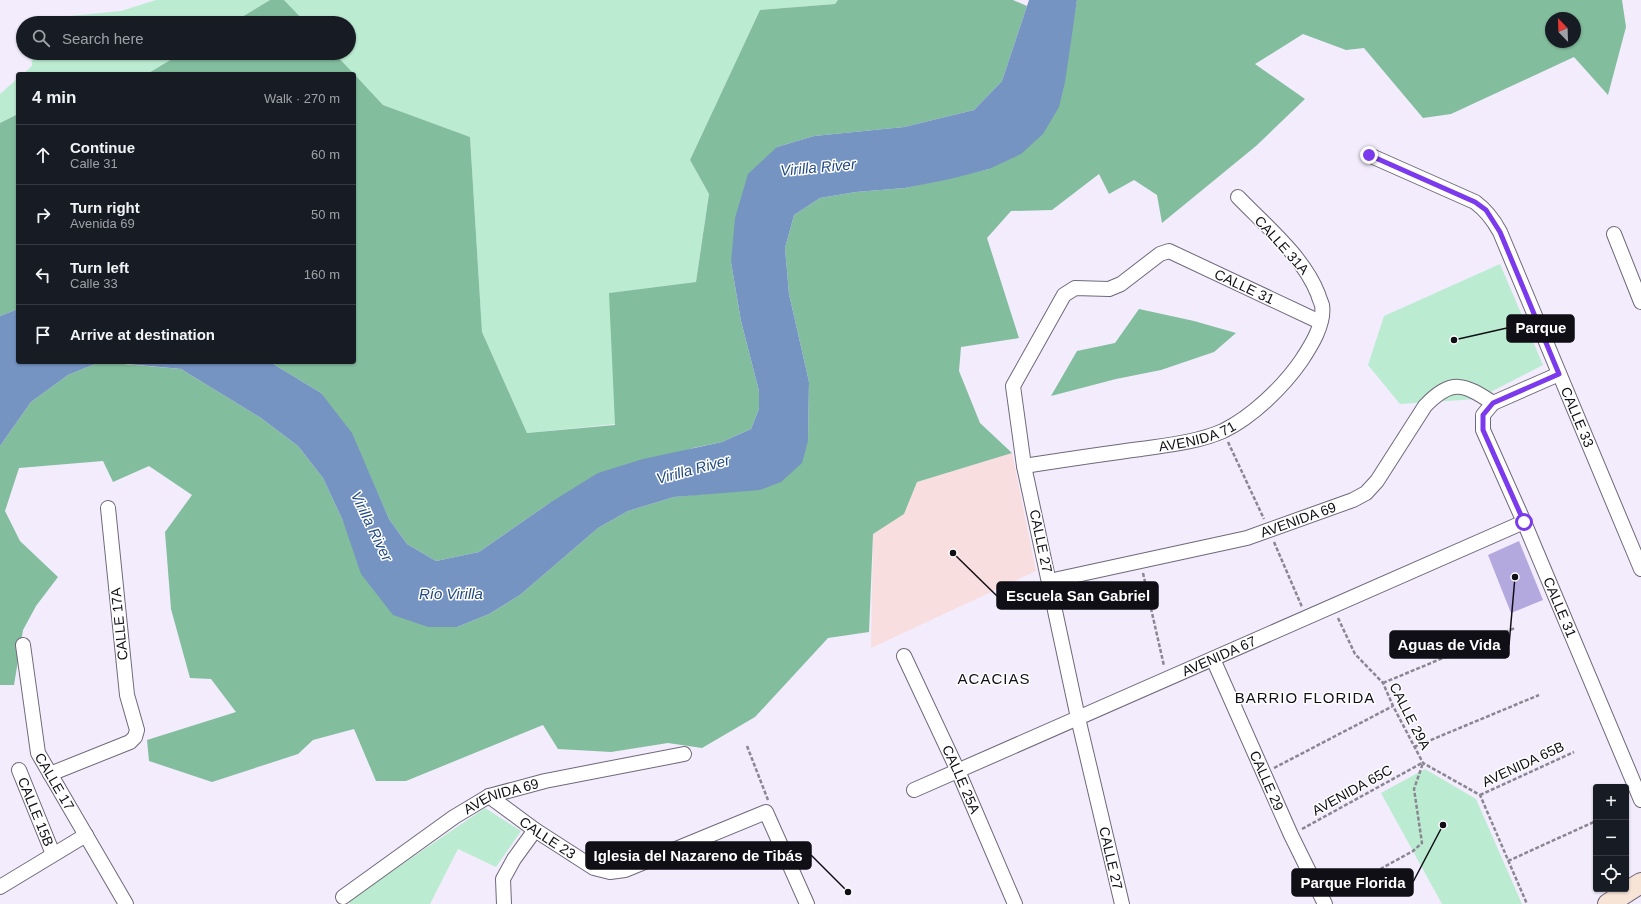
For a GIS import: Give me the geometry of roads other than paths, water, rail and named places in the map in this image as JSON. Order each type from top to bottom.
[{"type":"street","name":"CALLE 33","points":[[1369,155],[1475,202],[1486,210],[1500,232],[1641,569]]},
{"type":"street","name":"CALLE 31A","points":[[1238,197],[1286,247],[1312,279],[1322,306],[1320,322]]},
{"type":"street","points":[[1614,234],[1641,302]]},
{"type":"street","name":"CALLE 31","points":[[1169,251],[1320,322]]},
{"type":"street","name":"CALLE 27","points":[[1122,904],[1078,718],[1024,466],[1013,386],[1064,295],[1075,288],[1110,289],[1121,284],[1160,254],[1169,251]]},
{"type":"street","name":"AVENIDA 71","points":[[1024,466],[1165,445],[1206,437],[1223,431],[1240,421],[1257,408],[1292,375],[1311,346],[1320,322]]},
{"type":"street","points":[[1493,403],[1559,374]]},
{"type":"street","name":"AVENIDA 69","points":[[1049,581],[1247,538],[1353,500],[1366,493],[1377,481],[1425,406],[1434,396],[1459,386],[1467,387],[1493,403]]},
{"type":"street","name":"CALLE 31","points":[[1493,403],[1483,415],[1483,430],[1524,522],[1641,800]]},
{"type":"street","name":"CALLE 17A","points":[[50,774],[130,742],[135,738],[137,730],[126,695],[108,508]]},
{"type":"street","name":"AVENIDA 67","points":[[914,790],[1524,522]]},
{"type":"street","name":"CALLE 17","points":[[23,645],[38,753],[126,904]]},
{"type":"street","name":"CALLE 25A","points":[[904,656],[958,771],[1015,904]]},
{"type":"street","name":"CALLE 29","points":[[1213,659],[1263,774],[1324,903]]},
{"type":"street","name":"AVENIDA 69","points":[[344,897],[454,818],[489,796],[545,781],[684,754]]},
{"type":"street","name":"CALLE 15B","points":[[19,770],[53,854]]},
{"type":"street","name":"CALLE 23","points":[[489,796],[535,830],[594,868],[610,872],[625,870],[766,812],[807,904]]},
{"type":"street","points":[[504,904],[503,879],[514,859],[535,830]]},
{"type":"street","points":[[0,887],[86,835]]},
{"type":"street","points":[[1608,904],[1641,883]]},
{"type":"water","name":"Río Virilla","points":[[1029,0],[1077,0],[1065,82],[1059,107],[1043,134],[1021,154],[989,169],[950,179],[905,188],[856,192],[820,198],[794,215],[785,248],[789,294],[809,382],[808,441],[802,463],[781,482],[760,490],[674,497],[628,511],[598,528],[520,595],[489,614],[457,627],[428,627],[393,615],[361,574],[343,521],[323,478],[298,446],[261,418],[181,369],[128,364],[273,364],[321,393],[352,433],[389,519],[407,544],[436,561],[479,552],[548,504],[598,473],[643,459],[722,442],[751,429],[759,409],[759,391],[741,321],[731,262],[735,218],[748,174],[777,147],[814,136],[904,127],[974,110],[1002,81]]},
{"type":"water","points":[[16,310],[16,364],[95,364],[68,375],[31,402],[0,446],[0,316]]},
{"type":"place","name":"Parque","points":[[1454,340]]},
{"type":"place","name":"Escuela San Gabriel","points":[[953,553]]},
{"type":"place","name":"Aguas de Vida","points":[[1515,577]]},
{"type":"place","name":"Parque Florida","points":[[1443,825]]},
{"type":"place","name":"Iglesia del Nazareno de Tibás","points":[[848,892]]},
{"type":"district","name":"ACACIAS","points":[[994,678]]},
{"type":"district","name":"BARRIO FLORIDA","points":[[1305,697]]},
{"type":"water label","name":"Virilla River","points":[[818,167]]},
{"type":"water label","name":"Virilla River","points":[[693,469]]},
{"type":"water label","name":"Virilla River","points":[[372,526]]}]
